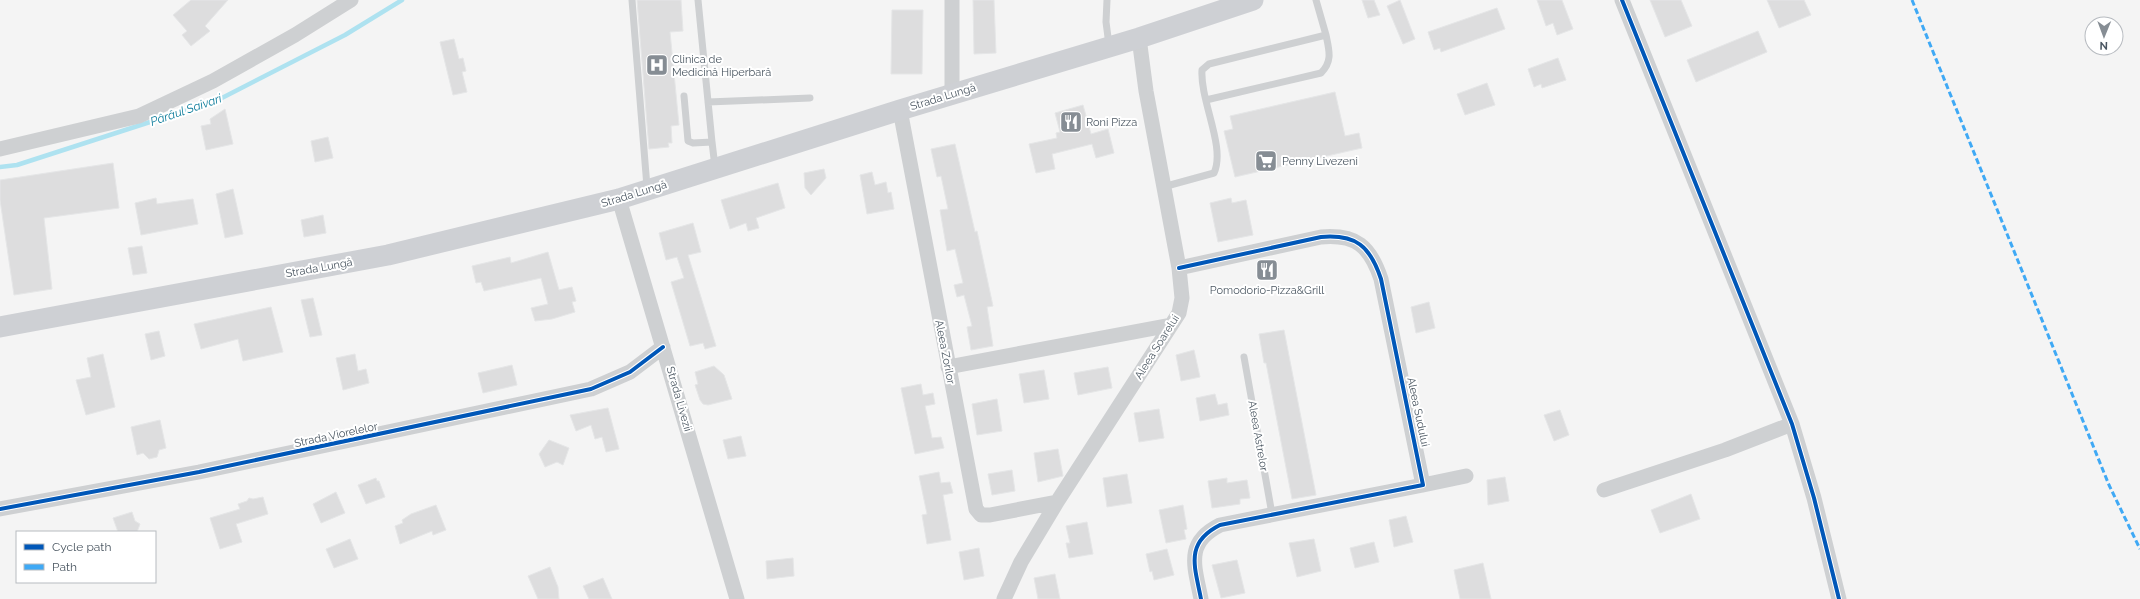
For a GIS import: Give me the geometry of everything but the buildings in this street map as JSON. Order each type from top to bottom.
[{"type":"main road","name":"Strada Lungă","points":[[0,327],[388,255],[619,200],[900,110],[1110,47],[1253,0]]},
{"type":"street","points":[[0,149],[139,116],[213,82],[352,0]]},
{"type":"street","points":[[952,0],[952,94]]},
{"type":"street","points":[[1622,0],[1792,424],[1814,498],[1839,599]]},
{"type":"street","name":"Aleea Soarelui","points":[[1004,599],[1021,562],[1057,502],[1179,313],[1182,298],[1179,268],[1163,187],[1138,38]]},
{"type":"street","name":"Aleea Zorilor","points":[[900,110],[976,509],[981,515],[990,515],[1057,502]]},
{"type":"street","name":"Strada Livezii","points":[[619,200],[664,347],[737,599]]},
{"type":"street","name":"Aleea Sudului","points":[[1179,268],[1321,237],[1335,236],[1349,238],[1360,243],[1370,253],[1381,279],[1423,484]]},
{"type":"street","points":[[948,367],[1171,325]]},
{"type":"street","name":"Strada Viorelelor","points":[[0,509],[199,472],[591,389],[630,372],[664,347]]},
{"type":"street","points":[[1604,490],[1725,450],[1792,424]]},
{"type":"street","points":[[1201,599],[1194,558],[1196,547],[1202,537],[1210,530],[1220,525],[1466,476]]},
{"type":"lane","points":[[632,0],[647,190]]},
{"type":"lane","points":[[698,0],[715,169]]},
{"type":"lane","points":[[1107,0],[1106,22],[1110,47]]},
{"type":"lane","points":[[1206,100],[1322,73],[1328,66],[1330,56],[1326,35],[1316,0]]},
{"type":"lane","points":[[1163,187],[1214,173],[1218,165],[1218,154],[1206,100],[1202,70],[1209,64],[1326,35]]},
{"type":"lane","points":[[684,96],[688,141],[712,142]]},
{"type":"lane","points":[[708,102],[810,98]]},
{"type":"lane","name":"Aleea Astrelor","points":[[1244,357],[1272,514]]},
{"type":"waterway","name":"Pârâul Saivari","points":[[0,167],[17,165],[218,100],[345,35],[402,0]]},
{"type":"marked path","points":[[1912,0],[2109,485],[2140,549]]},
{"type":"cycle path","points":[[1622,0],[1792,424],[1814,498],[1839,599]]},
{"type":"cycle path","points":[[1179,268],[1321,237],[1344,238],[1360,244],[1372,258],[1381,279],[1423,485],[1220,525],[1209,532],[1201,540],[1197,548],[1195,566],[1201,599]]},
{"type":"cycle path","points":[[0,509],[199,472],[591,389],[630,372],[663,347]]},
{"type":"place","name":"Clinica de Medicină Hiperbară","points":[[657,65]]},
{"type":"place","name":"Roni Pizza","points":[[1071,122]]},
{"type":"place","name":"Penny Livezeni","points":[[1266,161]]},
{"type":"place","name":"Pomodorio-Pizza&Grill","points":[[1267,270]]}]
